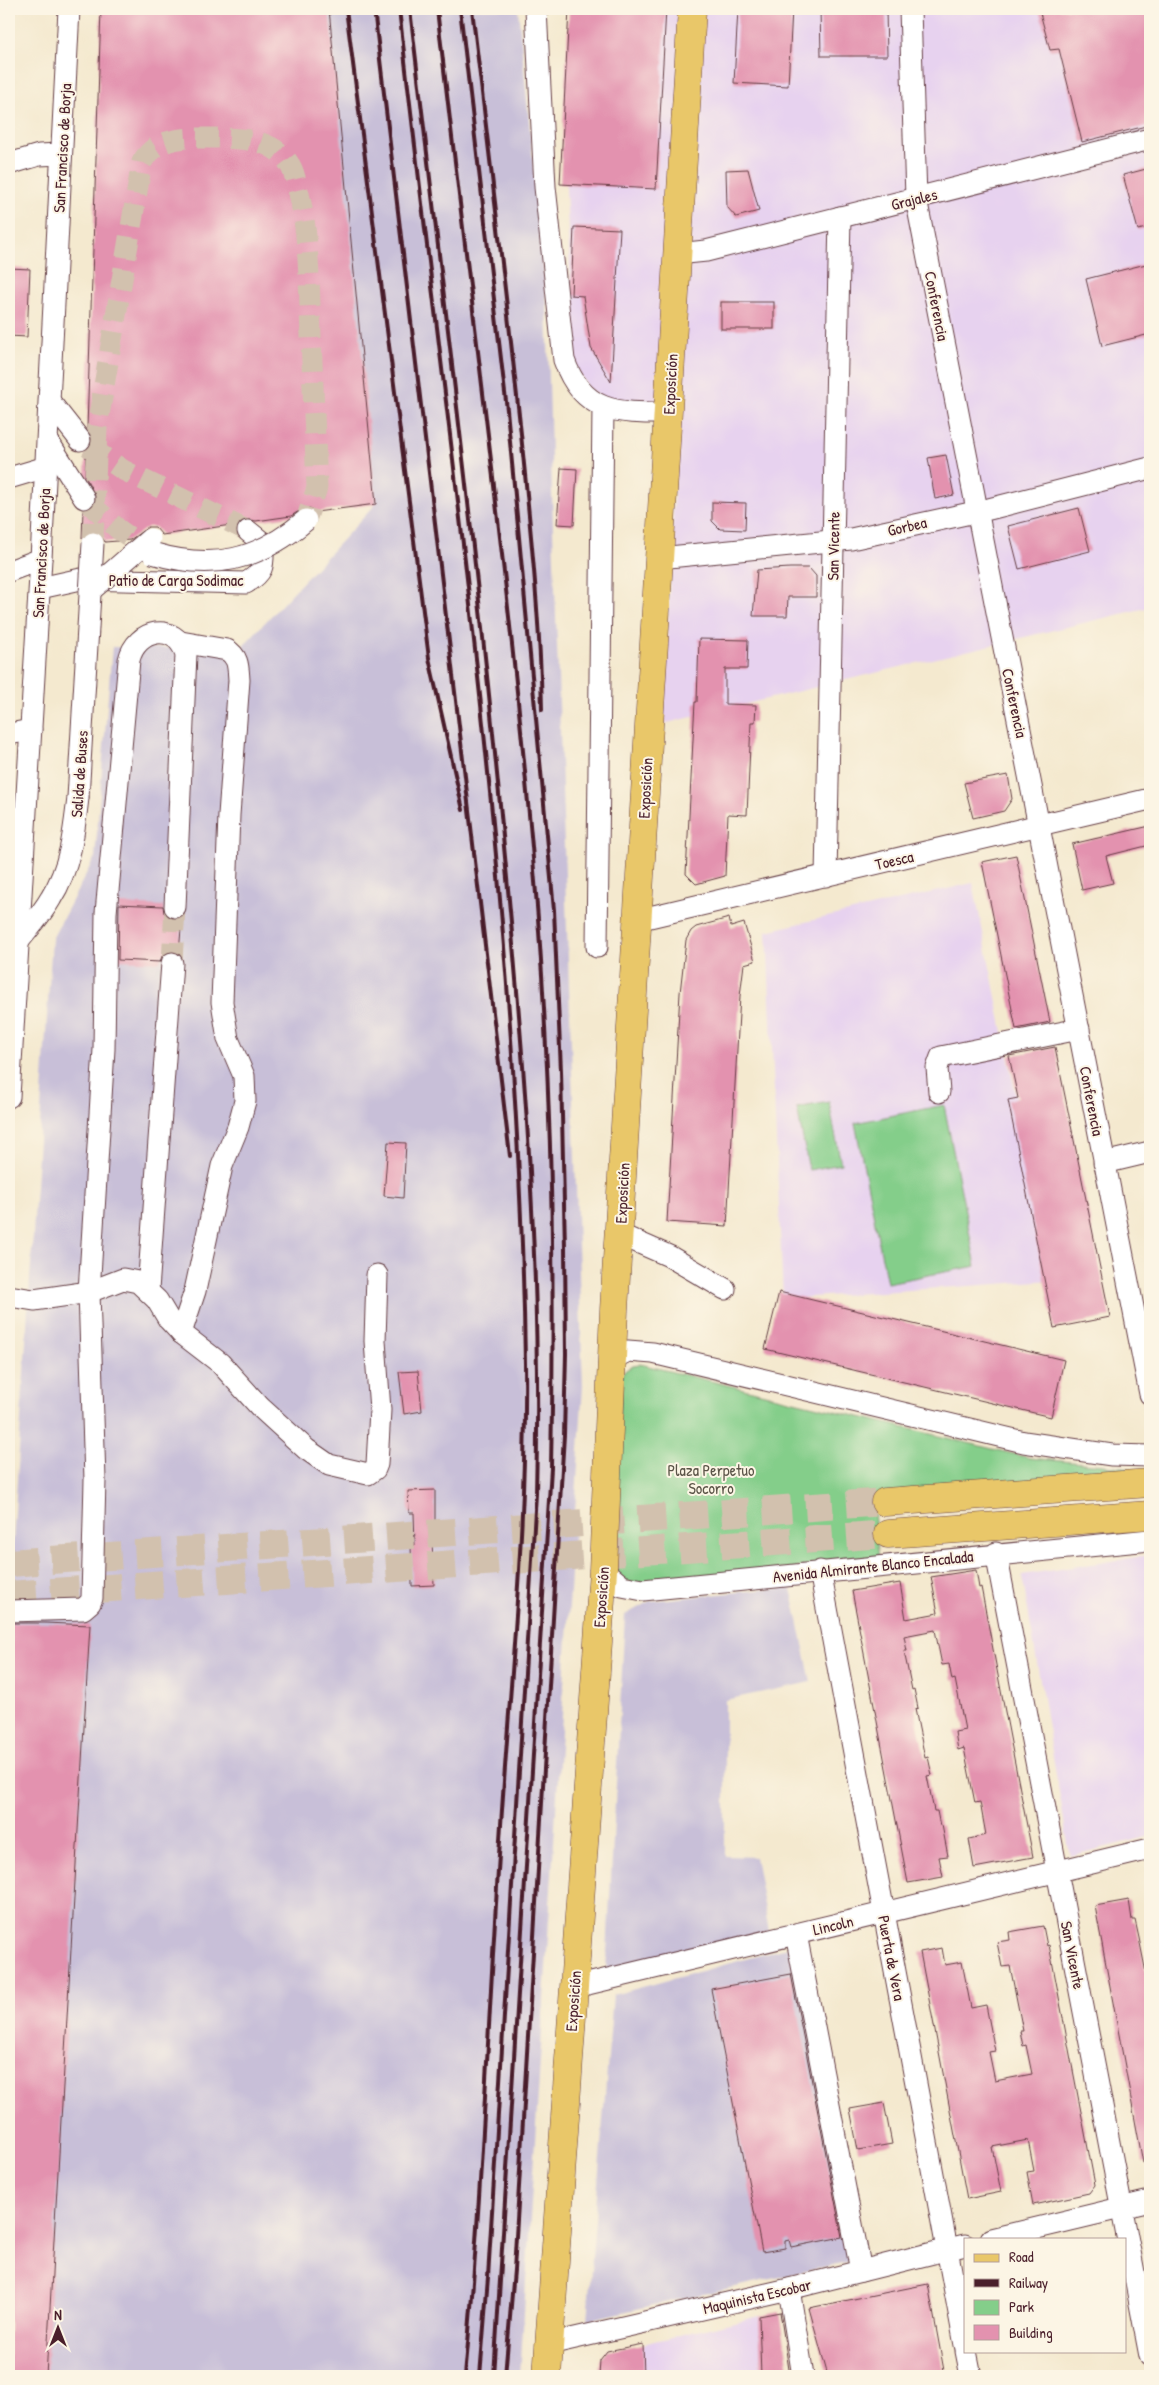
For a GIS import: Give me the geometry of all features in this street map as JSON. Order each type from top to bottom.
[{"type":"main road","name":"Exposición","points":[[546,2376],[603,1570],[619,1234],[692,9]]},
{"type":"main road","points":[[885,1502],[1150,1483]]},
{"type":"main road","name":"Avenida Almirante Blanco Encalada","points":[[888,1534],[1150,1515]]},
{"type":"street","name":"San Francisco de Borja","points":[[9,1096],[11,1024],[18,942],[15,881],[31,730],[42,559],[61,154],[70,9]]},
{"type":"street","points":[[536,9],[546,187],[564,360],[570,378],[580,391],[594,403],[603,407],[629,412],[668,412]]},
{"type":"street","name":"Conferencia","points":[[910,9],[916,198],[1150,1394]]},
{"type":"street","name":"Grajales","points":[[678,254],[706,251],[1150,139]]},
{"type":"street","points":[[9,164],[39,155],[61,154]]},
{"type":"street","name":"San Vicente","points":[[826,876],[840,217]]},
{"type":"street","points":[[50,402],[80,440]]},
{"type":"street","points":[[597,948],[603,407]]},
{"type":"street","points":[[48,441],[84,498]]},
{"type":"street","points":[[9,478],[46,467]]},
{"type":"street","name":"Gorbea","points":[[659,558],[832,542],[976,511],[1150,468]]},
{"type":"street","points":[[90,591],[151,546],[192,562],[234,559],[272,545],[306,520]]},
{"type":"street","name":"Patio de Carga Sodimac","points":[[40,588],[81,579],[246,584],[261,573],[263,566],[263,543],[248,531]]},
{"type":"street","name":"Salida de Buses","points":[[18,942],[51,898],[68,861],[74,835],[78,798],[93,543]]},
{"type":"street","points":[[9,571],[42,559]]},
{"type":"street","points":[[9,1611],[82,1609],[90,1603],[92,1598],[94,1480],[89,1292],[104,1049],[106,913],[129,660],[138,641],[150,633],[169,634],[181,642],[227,650],[236,657],[239,680],[229,815],[222,1002],[225,1027],[240,1063],[246,1088],[243,1113],[222,1166],[197,1282],[181,1334]]},
{"type":"street","points":[[175,907],[186,660],[186,654],[181,642]]},
{"type":"street","points":[[9,734],[31,730]]},
{"type":"street","name":"Toesca","points":[[637,920],[1150,799]]},
{"type":"street","points":[[148,1290],[172,963]]},
{"type":"street","points":[[939,1092],[937,1068],[941,1056],[1079,1029]]},
{"type":"street","points":[[1104,1164],[1150,1152]]},
{"type":"street","points":[[619,1234],[669,1256],[725,1289]]},
{"type":"street","points":[[9,1296],[34,1300],[89,1292],[123,1279],[138,1282],[157,1300],[169,1320],[181,1334],[220,1363],[260,1407],[313,1454],[330,1465],[368,1474],[375,1469],[377,1464],[380,1410],[375,1341],[378,1275]]},
{"type":"street","points":[[612,1359],[628,1351],[653,1353],[1024,1442],[1112,1455],[1150,1456]]},
{"type":"street","name":"Avenida Almirante Blanco Encalada","points":[[603,1570],[622,1586],[642,1590],[996,1553],[1150,1540]]},
{"type":"street","name":"San Vicente","points":[[996,1553],[1150,2356]]},
{"type":"street","name":"Puerta de Vera","points":[[820,1571],[884,1913],[956,2247],[964,2334]]},
{"type":"street","name":"Lincoln","points":[[575,1986],[1150,1849]]},
{"type":"street","points":[[796,1934],[861,2271]]},
{"type":"street","points":[[996,2238],[1150,2201]]},
{"type":"street","name":"Maquinista Escobar","points":[[548,2344],[789,2289],[956,2247]]},
{"type":"street","points":[[789,2289],[803,2376]]},
{"type":"street","points":[[966,2352],[971,2376]]},
{"type":"shaded area","points":[[329,9],[518,9],[547,304],[553,531],[583,1386],[520,2376],[9,2376],[9,1605],[52,939],[95,857],[112,647],[240,649],[376,504]]},
{"type":"shaded area","points":[[575,9],[1150,9],[1150,607],[663,724],[678,411],[624,411],[589,389],[576,367],[566,190]]},
{"type":"shaded area","points":[[973,883],[1053,1280],[783,1299],[767,931]]},
{"type":"shaded area","points":[[1150,1555],[1150,1836],[1070,1856],[1022,1575]]},
{"type":"shaded area","points":[[791,1587],[811,1682],[725,1700],[725,1856],[755,1857],[769,1931],[606,1971],[625,1615],[650,1601]]},
{"type":"shaded area","points":[[794,1946],[855,2260],[587,2320],[613,1995]]},
{"type":"shaded area","points":[[759,2316],[761,2376],[644,2376],[643,2344]]},
{"type":"green space","points":[[829,1102],[841,1164],[809,1170],[797,1108]]},
{"type":"green space","points":[[944,1105],[976,1266],[887,1283],[855,1123]]},
{"type":"green space","name":"Plaza Perpetuo Socorro","points":[[640,1364],[1030,1458],[1124,1467],[1136,1472],[872,1495],[879,1559],[634,1585],[620,1576],[609,1553],[622,1373],[633,1365]]},
{"type":"building","points":[[101,9],[329,9],[376,504],[316,512],[310,508],[304,508],[291,516],[256,521],[244,519],[238,524],[162,535],[155,527],[148,527],[130,540],[105,542],[100,533],[93,531],[87,532],[82,538],[83,510],[91,508],[96,498],[85,476],[86,451],[91,445],[92,439],[87,428]]},
{"type":"building","points":[[569,9],[666,9],[656,189],[560,184]]},
{"type":"building","points":[[738,9],[792,9],[788,86],[734,83]]},
{"type":"building","points":[[820,9],[886,9],[887,56],[821,56]]},
{"type":"building","points":[[1039,9],[1150,9],[1150,125],[1082,142],[1059,49],[1050,50]]},
{"type":"building","points":[[1150,168],[1150,227],[1138,230],[1123,175]]},
{"type":"building","points":[[748,169],[759,211],[736,217],[727,207],[726,170]]},
{"type":"building","points":[[574,227],[620,229],[611,382],[591,348],[583,296],[571,295]]},
{"type":"building","points":[[1150,263],[1150,334],[1102,346],[1086,279]]},
{"type":"building","points":[[9,268],[30,269],[27,337],[9,336]]},
{"type":"building","points":[[721,302],[774,302],[774,329],[721,329]]},
{"type":"building","points":[[946,455],[954,495],[935,499],[928,458]]},
{"type":"building","points":[[561,468],[577,469],[574,525],[557,524]]},
{"type":"building","points":[[712,502],[746,503],[745,530],[720,529],[712,521]]},
{"type":"building","points":[[1079,508],[1090,551],[1019,569],[1008,526]]},
{"type":"building","points":[[809,568],[816,576],[816,597],[788,597],[787,616],[753,616],[757,570]]},
{"type":"building","points":[[699,639],[748,640],[747,669],[725,669],[725,704],[756,705],[755,722],[751,722],[747,815],[728,814],[725,876],[696,884],[686,874]]},
{"type":"building","points":[[1008,775],[1012,799],[1004,811],[973,818],[964,783]]},
{"type":"building","points":[[1150,826],[1150,845],[1106,856],[1113,883],[1082,890],[1072,844]]},
{"type":"building","points":[[1016,855],[1050,1022],[1016,1029],[982,862]]},
{"type":"building","points":[[119,904],[163,906],[164,913],[169,918],[182,917],[179,953],[167,952],[162,956],[160,962],[118,960]]},
{"type":"building","points":[[729,918],[731,927],[744,923],[755,961],[744,964],[740,996],[727,1226],[667,1222],[680,993],[686,940],[691,931],[696,927]]},
{"type":"building","points":[[1055,1047],[1110,1317],[1054,1328],[1008,1100],[1018,1098],[1009,1056]]},
{"type":"building","points":[[388,1142],[406,1143],[403,1198],[384,1196]]},
{"type":"building","points":[[779,1292],[1064,1360],[1051,1417],[765,1349]]},
{"type":"building","points":[[418,1371],[422,1411],[404,1414],[399,1372]]},
{"type":"building","points":[[435,1490],[435,1541],[432,1541],[434,1585],[412,1586],[411,1545],[415,1545],[414,1513],[409,1513],[408,1491]]},
{"type":"building","points":[[976,1570],[979,1588],[981,1587],[1033,1857],[974,1868],[969,1839],[986,1835],[980,1802],[975,1803],[964,1748],[958,1750],[955,1732],[965,1730],[955,1679],[952,1680],[949,1664],[942,1665],[935,1630],[904,1636],[907,1651],[904,1651],[912,1690],[914,1689],[918,1708],[915,1709],[925,1758],[928,1757],[932,1775],[927,1776],[934,1811],[937,1811],[940,1826],[942,1825],[948,1856],[939,1857],[943,1877],[908,1883],[852,1591],[900,1583],[906,1619],[938,1613],[931,1577]]},
{"type":"building","points":[[9,1623],[90,1625],[46,2376],[9,2376]]},
{"type":"building","points":[[1129,1900],[1150,1993],[1150,2162],[1143,2163],[1095,1906]]},
{"type":"building","points":[[1043,1926],[1047,1946],[1049,1945],[1095,2185],[1089,2193],[1033,2205],[1027,2172],[1034,2171],[1028,2140],[992,2147],[1001,2192],[967,2199],[920,1952],[942,1948],[945,1965],[962,1962],[971,2008],[986,2005],[995,2051],[989,2052],[995,2081],[1032,2074],[1026,2045],[1023,2046],[1020,2031],[1023,2031],[1010,1966],[1002,1967],[997,1942],[1010,1940],[1009,1932]]},
{"type":"building","points":[[791,1974],[842,2237],[791,2247],[789,2240],[785,2241],[785,2248],[762,2252],[711,1989]]},
{"type":"building","points":[[884,2103],[892,2144],[858,2150],[850,2109]]},
{"type":"building","points":[[928,2284],[945,2376],[828,2376],[809,2308]]},
{"type":"building","points":[[780,2312],[790,2376],[761,2376],[759,2316]]},
{"type":"building","points":[[643,2344],[644,2376],[599,2376],[600,2360],[607,2351]]},
{"type":"tunnel","points":[[93,543],[97,427],[142,162],[156,147],[184,138],[256,141],[281,154],[294,173],[303,212],[307,247],[317,488],[306,520]]},
{"type":"tunnel","points":[[88,446],[123,470],[248,531]]},
{"type":"tunnel","points":[[88,502],[118,529],[152,553]]},
{"type":"tunnel","points":[[172,963],[175,907]]},
{"type":"tunnel","points":[[9,1563],[885,1502]]},
{"type":"tunnel","points":[[9,1595],[888,1534]]},
{"type":"railway","points":[[346,9],[429,658],[463,810]]},
{"type":"railway","points":[[374,9],[510,1156]]},
{"type":"railway","points":[[399,9],[460,516],[496,854],[510,1024],[520,1193],[525,1363],[521,1542],[500,1840],[476,2242],[465,2376]]},
{"type":"railway","points":[[410,9],[471,525],[493,732],[518,1000],[534,1247],[537,1412],[536,1494],[488,2277],[480,2376]]},
{"type":"railway","points":[[437,9],[518,700],[539,931],[550,1132],[553,1334],[551,1468],[494,2376]]},
{"type":"railway","points":[[460,9],[507,410],[554,910],[561,1071],[565,1248],[566,1354],[564,1435],[514,2270],[505,2376]]},
{"type":"railway","points":[[472,9],[521,434],[537,606],[542,710]]}]
